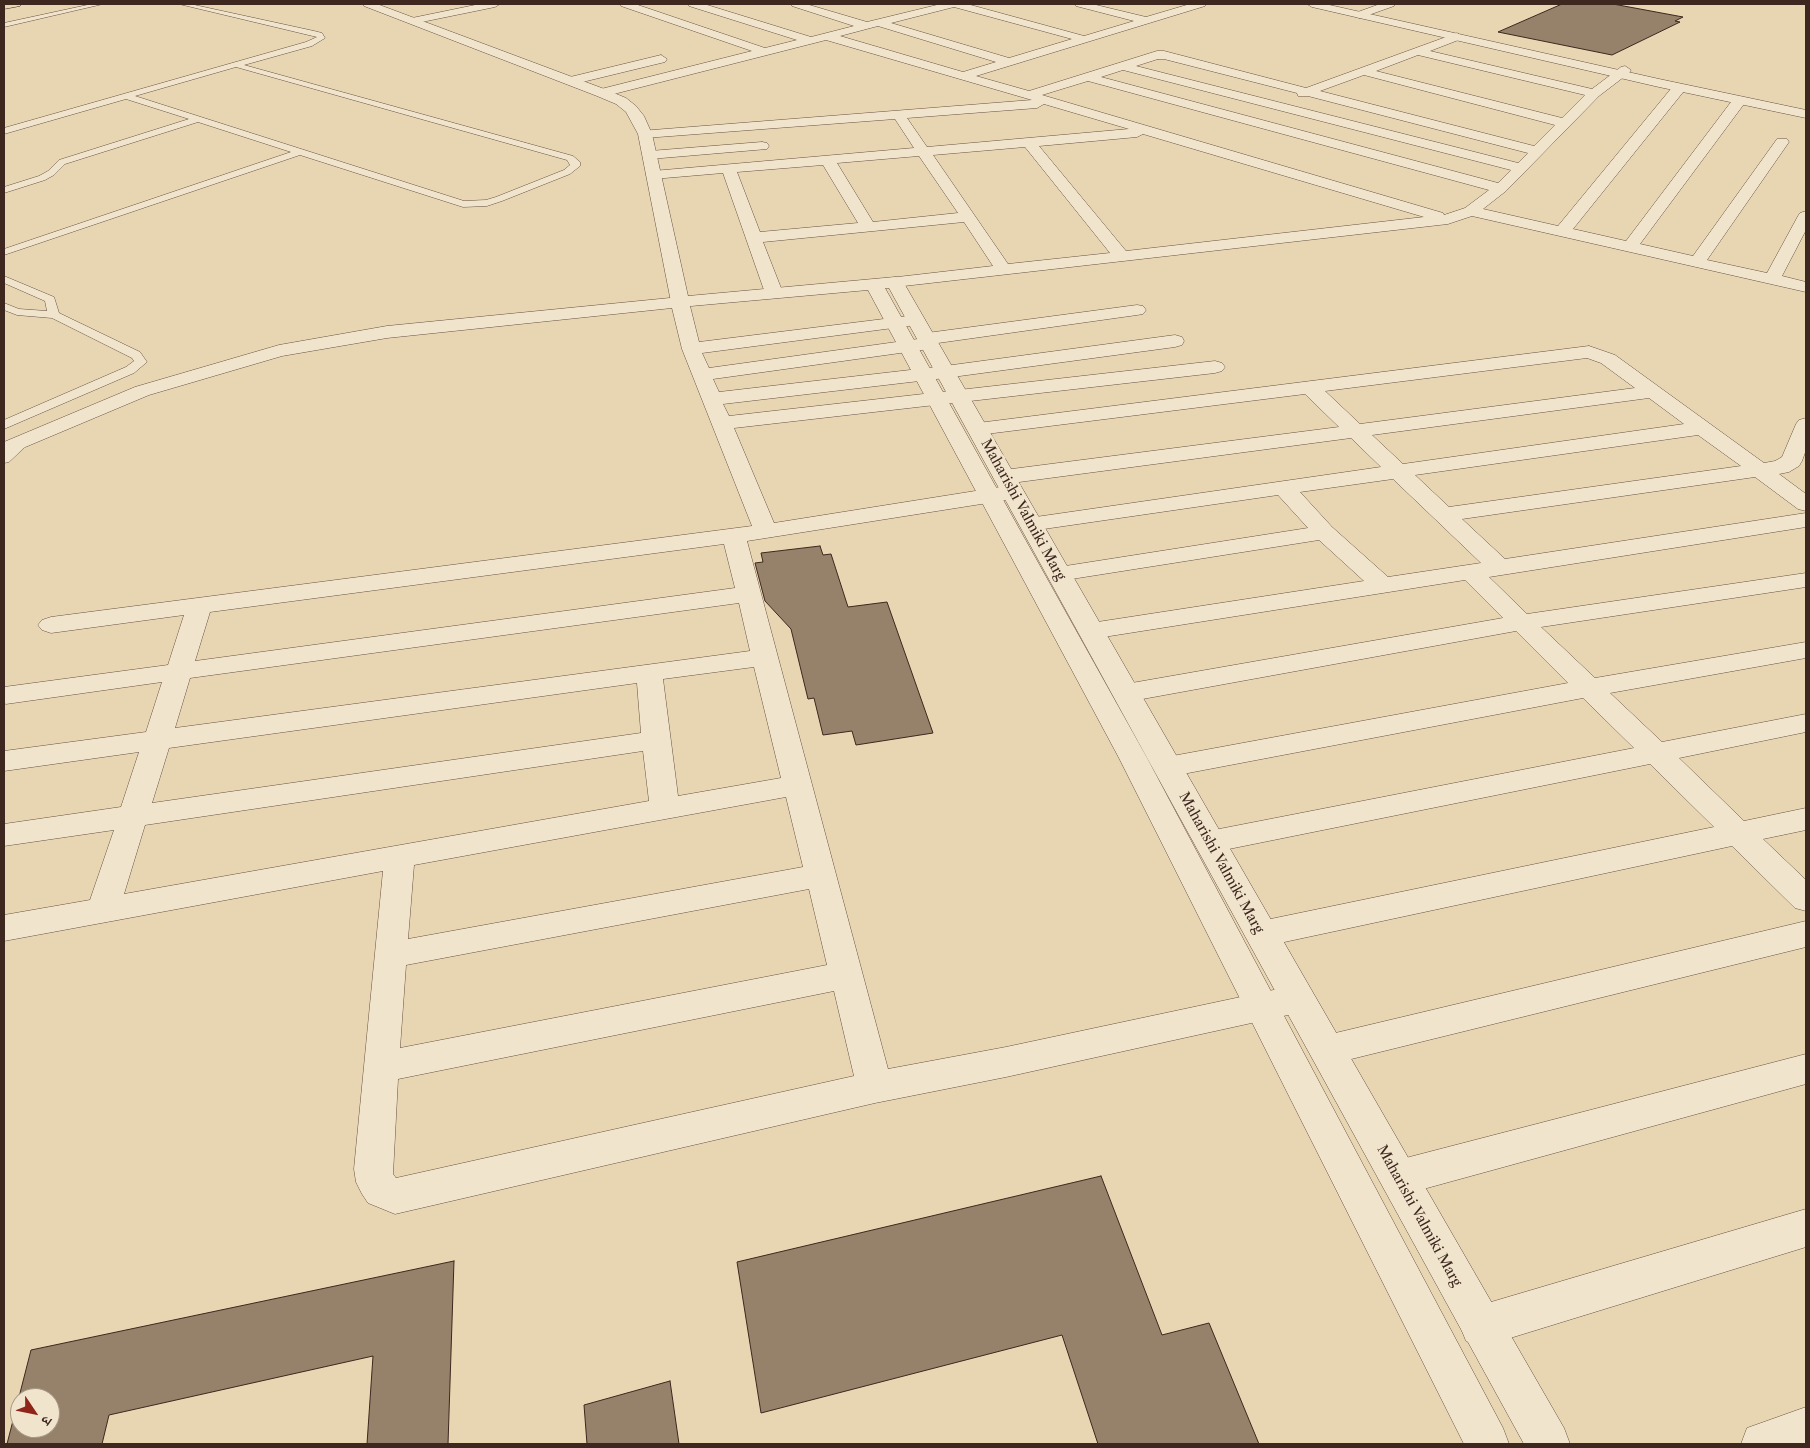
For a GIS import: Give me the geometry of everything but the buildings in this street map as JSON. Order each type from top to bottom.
[{"type":"main road","points":[[4,6],[16,4]]},
{"type":"street","points":[[368,4],[602,93],[631,109],[645,134],[691,349],[764,530]]},
{"type":"street","points":[[395,14],[448,4]]},
{"type":"street","points":[[412,21],[494,4]]},
{"type":"street","points":[[625,4],[765,52]]},
{"type":"street","points":[[693,4],[810,40]]},
{"type":"street","points":[[796,4],[826,13],[876,20],[1008,62]]},
{"type":"street","points":[[602,93],[826,36],[876,20],[911,12],[933,14],[955,4],[1084,39]]},
{"type":"street","points":[[1080,4],[1146,20]]},
{"type":"street","points":[[963,76],[1201,4]]},
{"type":"street","points":[[1312,4],[1364,13],[1623,72],[1679,88],[1806,114]]},
{"type":"street","points":[[1335,4],[1457,37],[1806,108]]},
{"type":"street","points":[[1364,13],[1390,4]]},
{"type":"street","points":[[1157,6],[1176,11]]},
{"type":"street","points":[[807,18],[826,13]]},
{"type":"street","points":[[768,27],[788,23]]},
{"type":"street","points":[[1096,25],[1114,30]]},
{"type":"street","points":[[826,36],[1448,219]]},
{"type":"street","points":[[1212,126],[1457,37]]},
{"type":"street","points":[[713,46],[732,42]]},
{"type":"street","points":[[1023,46],[1042,52]]},
{"type":"street","points":[[1415,52],[1594,94]]},
{"type":"street","points":[[570,81],[675,55]]},
{"type":"street","points":[[1030,95],[1157,55],[1164,55],[1538,151]]},
{"type":"street","points":[[1388,62],[1407,66]]},
{"type":"street","points":[[1123,66],[1521,168]]},
{"type":"street","points":[[1362,71],[1565,123]]},
{"type":"street","points":[[4,450],[142,391],[279,351],[387,332],[481,321],[884,283],[1448,219],[1471,212],[1501,188],[1594,94],[1623,72]]},
{"type":"street","points":[[1088,77],[1501,188]]},
{"type":"street","points":[[1334,82],[1353,86]]},
{"type":"street","points":[[1562,232],[1679,88]]},
{"type":"street","points":[[1630,247],[1740,101]]},
{"type":"street","points":[[645,134],[1057,103]]},
{"type":"street","points":[[1560,103],[1580,108]]},
{"type":"street","points":[[898,114],[1004,270]]},
{"type":"street","points":[[1066,121],[1104,117]]},
{"type":"street","points":[[653,175],[1151,131]]},
{"type":"street","points":[[892,135],[931,132]]},
{"type":"street","points":[[1532,132],[1551,137]]},
{"type":"street","points":[[1178,139],[1195,133]]},
{"type":"street","points":[[1028,142],[1122,257]]},
{"type":"street","points":[[1697,262],[1782,142]]},
{"type":"street","points":[[650,155],[776,145]]},
{"type":"street","points":[[826,159],[868,226]]},
{"type":"street","points":[[728,168],[774,293]]},
{"type":"street","points":[[1471,212],[1806,287]]},
{"type":"street","points":[[1772,279],[1806,216]]},
{"type":"street","points":[[754,238],[968,217]]},
{"type":"street","name":"Maharishi Valmiki Marg","points":[[884,283],[1002,488],[1030,524],[1059,574],[1548,1444]]},
{"type":"street","points":[[691,349],[915,334],[1137,310]]},
{"type":"street","points":[[702,375],[915,334]]},
{"type":"street","points":[[721,423],[942,386],[1175,341]]},
{"type":"street","points":[[978,430],[1589,352],[1608,359],[1702,428],[1770,469],[1806,504]]},
{"type":"street","points":[[711,399],[942,386],[1215,367]]},
{"type":"street","name":"Maharishi Valmiki Marg","points":[[942,386],[978,430],[1002,488],[1133,758],[1488,1444]]},
{"type":"street","points":[[1309,387],[1499,567]]},
{"type":"street","points":[[51,625],[734,536],[1002,488],[1354,431],[1653,392]]},
{"type":"street","points":[[1444,515],[1770,469],[1791,461],[1806,424]]},
{"type":"street","points":[[1030,524],[1702,428]]},
{"type":"street","points":[[1770,469],[1806,474]]},
{"type":"street","points":[[1284,488],[1324,532],[1382,585]]},
{"type":"street","points":[[1091,631],[1806,520]]},
{"type":"street","points":[[1059,574],[1324,532]]},
{"type":"street","points":[[734,536],[875,1087]]},
{"type":"street","points":[[1470,572],[1806,899]]},
{"type":"street","points":[[1126,693],[1522,622],[1806,580]]},
{"type":"street","points":[[6,695],[749,594]]},
{"type":"street","points":[[103,910],[200,605]]},
{"type":"street","points":[[1167,767],[1589,688],[1806,650]]},
{"type":"street","points":[[4,761],[765,657]]},
{"type":"street","points":[[650,673],[665,809]]},
{"type":"street","points":[[1210,842],[1806,723]]},
{"type":"street","points":[[4,835],[656,740]]},
{"type":"street","points":[[4,928],[798,785]]},
{"type":"street","points":[[1261,934],[1806,819]]},
{"type":"street","points":[[400,856],[373,1169],[375,1182],[382,1190],[395,1196],[875,1087],[1006,1062],[1297,998]]},
{"type":"street","points":[[390,955],[821,875]]},
{"type":"street","points":[[1327,1050],[1806,934]]},
{"type":"street","points":[[382,1066],[846,975]]},
{"type":"street","points":[[1398,1178],[1806,1069]]},
{"type":"street","points":[[1481,1326],[1806,1228]]},
{"type":"street","points":[[1763,1444],[1806,1429]]},
{"type":"lane","points":[[4,25],[100,4]]},
{"type":"lane","points":[[4,131],[309,44],[321,38],[314,33],[182,4]]},
{"type":"lane","points":[[126,96],[463,204],[475,204],[499,199],[567,172],[575,166],[575,162],[570,158],[236,65]]},
{"type":"lane","points":[[4,190],[42,178],[51,173],[62,162],[198,119]]},
{"type":"lane","points":[[4,252],[300,152]]},
{"type":"lane","points":[[4,279],[50,299],[54,315]]},
{"type":"lane","points":[[4,306],[17,312],[54,315],[136,355],[141,362],[130,370],[4,425]]},
{"type":"lane","points":[[4,459],[22,442]]}]
